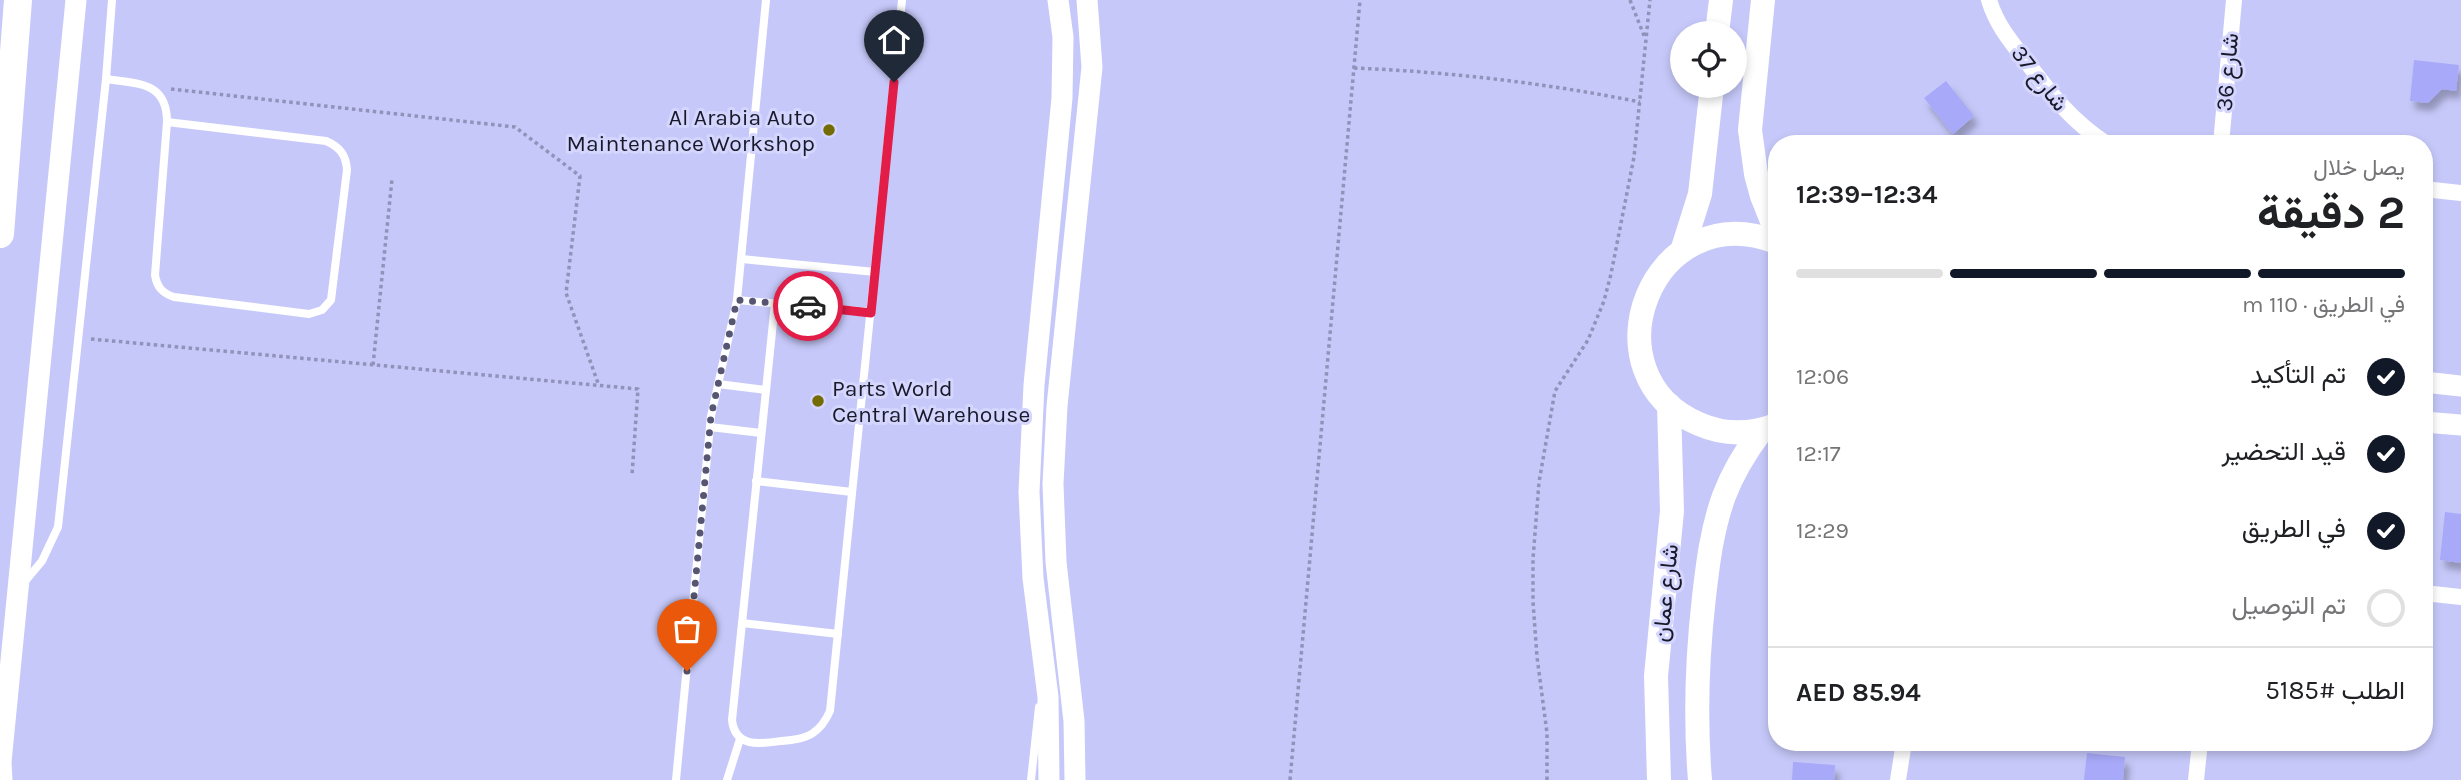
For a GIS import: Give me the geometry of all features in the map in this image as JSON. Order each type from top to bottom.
[{"type":"highway","points":[[0,234],[18,0]]},
{"type":"main road","points":[[1718,21],[1721,0]]},
{"type":"main road","points":[[1763,0],[1750,130],[1762,196],[1768,211]]},
{"type":"main road","points":[[1682,251],[1700,194],[1711,98]]},
{"type":"main road","points":[[1768,240],[1743,234],[1721,235],[1700,241],[1682,251],[1663,268],[1649,289],[1641,313],[1639,338],[1643,362],[1653,385],[1669,405],[1689,420],[1712,430],[1736,433],[1768,428]]},
{"type":"main road","name":"شارع عمان","points":[[1660,780],[1657,676],[1672,497],[1669,405]]},
{"type":"main road","name":"شارع عمان","points":[[1700,780],[1697,740],[1698,665],[1709,551],[1715,524],[1733,475],[1768,429]]},
{"type":"street","points":[[1,769],[76,0]]},
{"type":"street","points":[[1049,780],[1048,697],[1033,578],[1029,478],[1034,385],[1062,88],[1063,37],[1058,0]]},
{"type":"street","points":[[1075,780],[1070,681],[1055,562],[1053,484],[1057,406],[1092,67],[1087,0]]},
{"type":"street","name":"شارع 37","points":[[1989,0],[1999,26],[2054,99],[2094,135]]},
{"type":"street","name":"شارع 36","points":[[2222,135],[2234,0]]},
{"type":"street","points":[[2433,190],[2461,193]]},
{"type":"street","points":[[2433,383],[2461,386]]},
{"type":"street","points":[[2433,423],[2461,425]]},
{"type":"street","points":[[2433,594],[2461,597]]},
{"type":"street","points":[[1898,780],[1903,751]]},
{"type":"street","points":[[2196,780],[2199,751]]},
{"type":"lane","points":[[18,590],[42,561],[58,527],[112,0]]},
{"type":"lane","points":[[676,780],[710,427],[737,300],[742,259],[765,0]]},
{"type":"lane","points":[[775,303],[732,720],[736,734],[752,744],[804,738],[821,727],[830,711],[902,0]]},
{"type":"lane","points":[[106,79],[152,87],[166,106],[155,275],[158,287],[173,297],[309,314],[322,310],[331,300],[346,170],[346,162],[339,148],[326,141],[167,122]]},
{"type":"lane","points":[[742,259],[875,272]]},
{"type":"lane","points":[[737,300],[871,313]]},
{"type":"lane","points":[[718,384],[766,390]]},
{"type":"lane","points":[[710,427],[761,433]]},
{"type":"lane","points":[[756,481],[852,492]]},
{"type":"lane","points":[[742,623],[838,634]]},
{"type":"lane","points":[[1031,780],[1045,670]]},
{"type":"lane","points":[[727,780],[740,738]]},
{"type":"path","points":[[1290,780],[1360,0]]},
{"type":"path","points":[[1630,0],[1646,40]]},
{"type":"path","points":[[1547,780],[1547,733],[1532,602],[1536,517],[1544,447],[1555,391],[1588,340],[1607,287],[1634,157],[1650,0]]},
{"type":"path","points":[[1354,68],[1499,79],[1640,102]]},
{"type":"path","points":[[152,87],[515,127],[580,176],[566,293],[599,386]]},
{"type":"path","points":[[373,365],[392,179]]},
{"type":"path","points":[[78,337],[638,389],[632,475]]},
{"type":"building","points":[[2414,60],[2459,65],[2456,91],[2442,89],[2428,103],[2410,101]]},
{"type":"building","points":[[1946,81],[1974,116],[1953,134],[1924,98]]},
{"type":"building","points":[[2445,512],[2461,514],[2461,563],[2440,560]]},
{"type":"building","points":[[2087,753],[2125,757],[2123,780],[2084,780]]},
{"type":"building","points":[[1793,762],[1835,765],[1834,780],[1792,780]]},
{"type":"way so far","points":[[687,671],[711,416],[737,300],[808,306]]},
{"type":"place","name":"Al Arabia Auto Maintenance Workshop","points":[[829,130]]},
{"type":"place","name":"Parts World Central Warehouse","points":[[818,401]]},
{"type":"route","points":[[808,306],[871,313],[894,82]]}]
